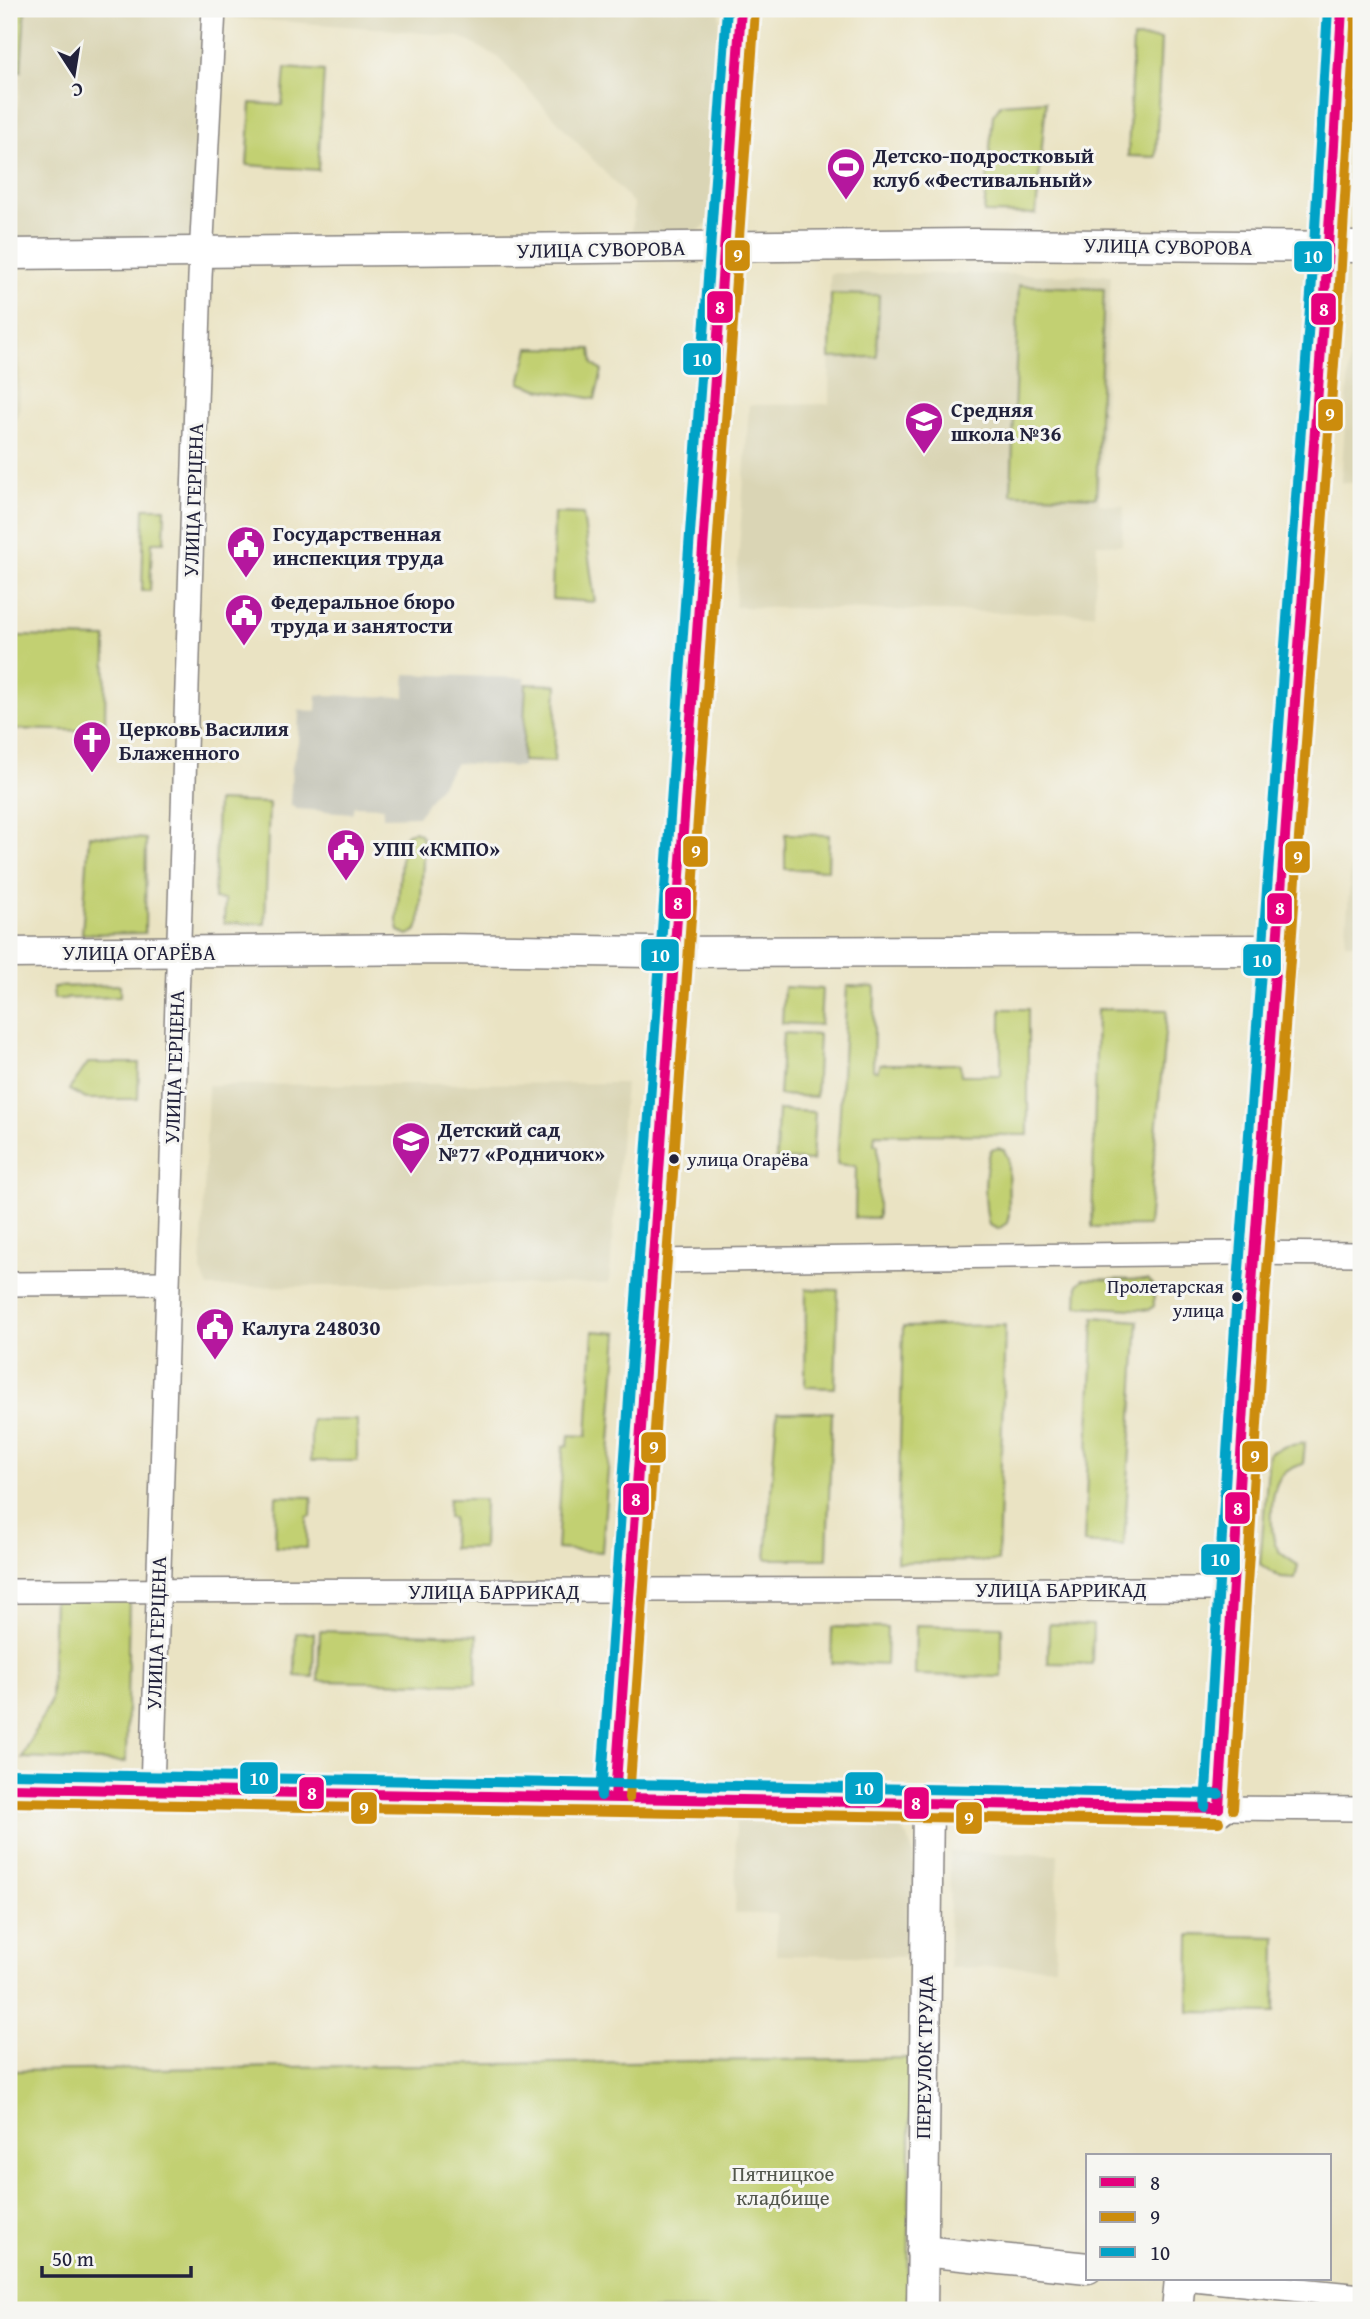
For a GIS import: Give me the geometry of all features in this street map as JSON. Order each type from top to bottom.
[{"type":"main road","points":[[615,1797],[676,952],[675,930],[701,599],[722,248],[741,9]]},
{"type":"main road","points":[[1219,1808],[1254,1254],[1328,248],[1342,9]]},
{"type":"street","name":"УЛИЦА ГЕРЦЕНА","points":[[152,1789],[201,253],[214,9]]},
{"type":"street","name":"УЛИЦА СУВОРОВА","points":[[9,254],[988,244],[1361,247]]},
{"type":"street","name":"УЛИЦА ОГАРЁВА","points":[[9,953],[441,949],[676,952],[1277,950]]},
{"type":"street","points":[[654,1261],[1361,1254]]},
{"type":"street","points":[[9,1284],[167,1283]]},
{"type":"street","name":"УЛИЦА БАРРИКАД","points":[[9,1591],[1232,1589]]},
{"type":"street","points":[[9,1788],[1361,1809]]},
{"type":"street","name":"ПЕРЕУЛОК ТРУДА","points":[[922,2310],[928,1803]]},
{"type":"street","points":[[922,2251],[1086,2268]]},
{"type":"street","points":[[1177,2310],[1180,2280]]},
{"type":"street","points":[[1203,2280],[1361,2296]]},
{"type":"shaded area","points":[[25,9],[206,9],[194,231],[185,239],[9,242],[9,116],[17,116]]},
{"type":"shaded area","points":[[234,9],[720,9],[709,222],[696,233],[632,234],[634,204],[498,57],[460,37],[234,18]]},
{"type":"shaded area","points":[[9,272],[19,272],[20,410],[9,435]]},
{"type":"shaded area","name":"Средняя школа №36","points":[[830,273],[1111,275],[1099,504],[1124,506],[1122,545],[1097,544],[1094,614],[735,607],[749,405],[829,404]]},
{"type":"shaded area","points":[[1355,277],[1361,277],[1361,483],[1341,483]]},
{"type":"shaded area","points":[[405,674],[525,678],[522,767],[456,763],[418,816],[383,817],[383,807],[354,806],[352,813],[296,809],[290,804],[292,766],[298,743],[299,710],[316,711],[317,695],[405,697]]},
{"type":"shaded area","points":[[1355,816],[1361,816],[1361,944],[1345,943]]},
{"type":"shaded area","name":"Детский сад №77 «Родничок»","points":[[625,1083],[609,1284],[208,1287],[201,1271],[208,1085]]},
{"type":"shaded area","points":[[736,1822],[898,1827],[908,1837],[913,1854],[917,1957],[776,1955],[777,1914],[735,1914]]},
{"type":"shaded area","points":[[950,1852],[1058,1854],[1055,1966],[949,1968]]},
{"type":"green space","points":[[9,10],[25,11],[21,71],[9,71]]},
{"type":"green space","points":[[1133,38],[1161,39],[1156,157],[1128,156]]},
{"type":"green space","points":[[285,68],[324,71],[318,170],[247,165],[251,103],[282,105]]},
{"type":"green space","points":[[1046,101],[1036,214],[984,213],[993,115],[1001,104]]},
{"type":"green space","points":[[1019,285],[1104,289],[1096,497],[1011,494]]},
{"type":"green space","points":[[831,294],[879,295],[877,357],[830,358]]},
{"type":"green space","points":[[529,348],[591,349],[593,364],[602,371],[595,399],[538,389],[520,383]]},
{"type":"green space","points":[[144,508],[165,508],[164,542],[152,542],[150,591],[142,591]]},
{"type":"green space","points":[[554,513],[583,514],[595,602],[552,599]]},
{"type":"green space","points":[[17,636],[106,638],[105,731],[9,729],[9,721],[14,716]]},
{"type":"green space","points":[[526,684],[557,685],[554,762],[522,761]]},
{"type":"green space","points":[[217,801],[269,803],[265,924],[224,923],[225,900],[214,899]]},
{"type":"green space","points":[[414,831],[420,834],[424,842],[420,921],[417,930],[408,935],[399,931],[397,921],[402,843],[407,833]]},
{"type":"green space","points":[[785,834],[829,835],[828,870],[785,869]]},
{"type":"green space","points":[[89,835],[146,839],[145,933],[82,934]]},
{"type":"green space","points":[[120,985],[120,997],[54,999],[53,987]]},
{"type":"green space","points":[[847,986],[875,987],[873,1070],[877,1071],[880,1064],[960,1064],[961,1075],[1001,1075],[1001,1009],[1028,1009],[1028,1135],[875,1134],[874,1144],[878,1145],[878,1218],[855,1218],[856,1166],[837,1164]]},
{"type":"green space","points":[[784,987],[822,989],[820,1025],[782,1023]]},
{"type":"green space","points":[[1097,1009],[1167,1010],[1148,1226],[1092,1227]]},
{"type":"green space","points":[[783,1033],[819,1035],[816,1097],[779,1095]]},
{"type":"green space","points":[[88,1063],[139,1063],[138,1099],[86,1099],[69,1090]]},
{"type":"green space","points":[[778,1110],[815,1112],[812,1161],[776,1159]]},
{"type":"green space","points":[[991,1150],[1004,1150],[1008,1158],[1009,1215],[1007,1223],[998,1229],[989,1225],[985,1187],[988,1158]]},
{"type":"green space","points":[[1083,1279],[1147,1280],[1153,1284],[1154,1306],[1149,1310],[1077,1306],[1078,1284]]},
{"type":"green space","points":[[806,1289],[838,1290],[835,1388],[805,1387]]},
{"type":"green space","points":[[1094,1317],[1138,1321],[1124,1546],[1084,1543]]},
{"type":"green space","points":[[1005,1325],[998,1561],[897,1562],[903,1327]]},
{"type":"green space","points":[[593,1331],[618,1333],[602,1552],[557,1549],[563,1446],[568,1445],[569,1435],[587,1436]]},
{"type":"green space","points":[[777,1412],[832,1412],[827,1559],[766,1559]]},
{"type":"green space","points":[[311,1420],[357,1420],[357,1461],[311,1461]]},
{"type":"green space","points":[[1305,1443],[1303,1464],[1282,1475],[1274,1494],[1272,1526],[1276,1545],[1282,1554],[1298,1565],[1295,1579],[1281,1578],[1260,1564],[1269,1453],[1286,1446]]},
{"type":"green space","points":[[276,1496],[312,1497],[311,1516],[307,1517],[307,1548],[275,1547]]},
{"type":"green space","points":[[449,1499],[484,1499],[483,1548],[452,1548],[453,1518],[448,1518]]},
{"type":"green space","points":[[54,1597],[129,1599],[126,1762],[22,1758],[51,1700]]},
{"type":"green space","points":[[1049,1624],[1093,1625],[1092,1664],[1048,1663]]},
{"type":"green space","points":[[916,1625],[1002,1627],[1002,1677],[915,1675]]},
{"type":"green space","points":[[832,1627],[887,1628],[886,1665],[831,1663]]},
{"type":"green space","points":[[320,1631],[477,1635],[476,1684],[318,1681]]},
{"type":"green space","points":[[296,1633],[314,1633],[313,1677],[295,1676]]},
{"type":"green space","points":[[1190,1935],[1276,1937],[1275,2013],[1189,2012]]},
{"type":"green space","name":"Пятницкое кладбище","points":[[911,2058],[908,2310],[9,2310],[9,2071]]},
{"type":"transit line","name":"10","points":[[601,1796],[727,9]]},
{"type":"transit line","name":"8","points":[[615,1797],[741,9]]},
{"type":"transit line","name":"10","points":[[1205,1807],[1236,1310],[1312,280],[1328,9]]},
{"type":"transit line","name":"8","points":[[1219,1808],[1250,1311],[1326,281],[1342,9]]},
{"type":"transit line","name":"9","points":[[629,1798],[755,10]]},
{"type":"transit line","name":"9","points":[[1233,1809],[1264,1312],[1340,282],[1356,10]]},
{"type":"transit line","name":"10","points":[[9,1774],[1219,1794]]},
{"type":"transit line","name":"8","points":[[9,1788],[1219,1808]]},
{"type":"transit line","name":"9","points":[[9,1802],[1219,1822]]},
{"type":"place","name":"Детско-подростковый клуб «Фестивальный»","points":[[846,201]]},
{"type":"place","name":"Средняя школа №36","points":[[924,455]]},
{"type":"place","name":"Государственная инспекция труда","points":[[246,579]]},
{"type":"place","name":"Федеральное бюро труда и занятости","points":[[244,647]]},
{"type":"place","name":"Церковь Василия Блаженного","points":[[92,774]]},
{"type":"place","name":"УПП «КМПО»","points":[[346,882]]},
{"type":"place","name":"улица Огарёва","points":[[674,1159]]},
{"type":"place","name":"Детский сад №77 «Родничок»","points":[[411,1175]]},
{"type":"place","name":"Пролетарская улица","points":[[1237,1297]]},
{"type":"place","name":"Калуга 248030","points":[[215,1361]]}]
